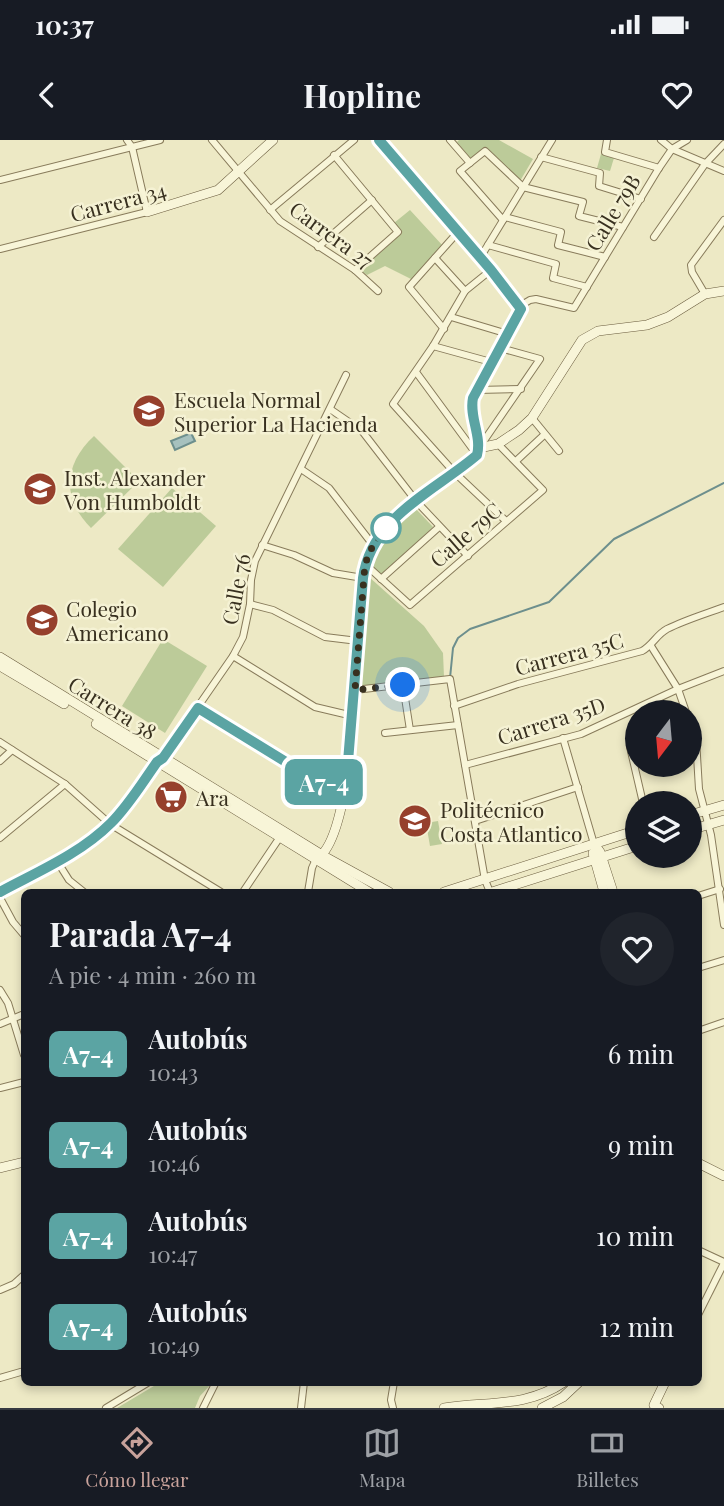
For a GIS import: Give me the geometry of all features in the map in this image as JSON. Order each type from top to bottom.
[{"type":"street","points":[[127,140],[132,147],[147,212]]},
{"type":"street","points":[[0,180],[160,140]]},
{"type":"street","name":"Carrera 27","points":[[212,140],[280,221],[355,270],[378,291]]},
{"type":"street","name":"Carrera 34","points":[[0,249],[211,194],[273,140]]},
{"type":"street","points":[[270,210],[354,140]]},
{"type":"street","points":[[379,140],[520,306],[519,315],[491,362],[471,404],[478,451]]},
{"type":"street","points":[[450,140],[470,163]]},
{"type":"street","points":[[480,258],[552,140]]},
{"type":"street","points":[[607,140],[605,152],[659,168]]},
{"type":"street","points":[[662,140],[672,149],[724,172]]},
{"type":"street","name":"Calle 79B","points":[[520,306],[536,299],[574,308],[659,168],[672,149],[687,140]]},
{"type":"street","points":[[654,237],[705,164],[724,144]]},
{"type":"street","points":[[605,257],[558,245],[561,232],[504,219],[460,171],[485,151],[523,187],[583,202],[579,216],[623,227]]},
{"type":"street","points":[[334,155],[398,232],[355,270]]},
{"type":"street","points":[[541,157],[600,173],[599,186],[641,199]]},
{"type":"street","points":[[318,247],[372,200]]},
{"type":"street","points":[[705,294],[692,272],[691,265],[724,220]]},
{"type":"street","points":[[444,329],[409,287],[458,232]]},
{"type":"street","points":[[488,245],[556,264],[553,278],[587,287]]},
{"type":"street","points":[[435,258],[465,291]]},
{"type":"street","points":[[491,270],[465,291],[444,329],[393,404],[454,472],[506,521]]},
{"type":"street","points":[[478,451],[498,444],[532,418],[582,340],[598,331],[647,326],[668,317],[705,294],[724,291]]},
{"type":"street","points":[[451,317],[508,334]]},
{"type":"street","points":[[433,346],[491,362]]},
{"type":"street","points":[[308,889],[312,868],[342,811],[353,716],[365,564],[373,545],[394,519],[478,451],[540,359],[500,348]]},
{"type":"street","points":[[416,372],[478,451]]},
{"type":"street","name":"Calle 76","points":[[0,892],[92,840],[110,824],[130,801],[233,656],[243,637],[250,604],[251,580],[262,545],[346,375]]},
{"type":"street","points":[[476,390],[521,389]]},
{"type":"street","points":[[330,409],[362,431],[416,501],[468,556]]},
{"type":"street","points":[[532,418],[559,451]]},
{"type":"street","points":[[498,444],[516,461],[544,435]]},
{"type":"street","name":"Calle 79C","points":[[381,579],[410,605],[468,556],[543,490],[516,461]]},
{"type":"street","points":[[301,469],[329,488],[373,545]]},
{"type":"street","points":[[365,564],[381,579],[439,527]]},
{"type":"street","points":[[262,545],[333,573],[363,578]]},
{"type":"street","points":[[250,604],[273,610],[325,637],[358,641]]},
{"type":"street","name":"Carrera 35C","points":[[454,706],[518,684],[642,651],[651,646],[657,636],[666,630],[724,607]]},
{"type":"street","points":[[651,646],[678,689],[682,700]]},
{"type":"street","points":[[233,656],[315,707],[353,716]]},
{"type":"street","name":"Carrera 38","points":[[0,657],[280,837],[320,857]]},
{"type":"street","name":"Carrera 38","points":[[0,666],[160,760],[368,889]]},
{"type":"street","name":"Carrera 35D","points":[[465,765],[602,725],[678,689],[723,673]]},
{"type":"street","points":[[355,690],[450,679],[485,880],[490,889]]},
{"type":"street","points":[[403,685],[410,730]]},
{"type":"street","points":[[198,708],[312,778],[346,786]]},
{"type":"street","points":[[385,733],[458,725]]},
{"type":"street","points":[[563,738],[594,844],[603,889]]},
{"type":"street","points":[[0,742],[65,784],[110,824],[216,889]]},
{"type":"street","points":[[0,761],[12,750]]},
{"type":"street","points":[[698,777],[709,825],[724,925]]},
{"type":"street","points":[[0,838],[65,784]]},
{"type":"street","points":[[475,821],[578,787]]},
{"type":"street","points":[[702,811],[724,805]]},
{"type":"street","points":[[702,827],[724,820]]},
{"type":"street","points":[[454,889],[625,834]]},
{"type":"street","points":[[245,889],[280,837]]},
{"type":"street","points":[[500,889],[625,849]]},
{"type":"street","points":[[597,857],[612,889]]},
{"type":"street","points":[[57,861],[69,880],[80,889]]},
{"type":"street","points":[[702,895],[720,890]]},
{"type":"street","points":[[0,898],[21,931]]},
{"type":"street","points":[[702,967],[724,960]]},
{"type":"street","points":[[0,990],[14,1018],[21,1044]]},
{"type":"street","points":[[0,1024],[21,1015]]},
{"type":"street","points":[[702,1030],[724,1022]]},
{"type":"street","points":[[0,1088],[21,1083]]},
{"type":"street","points":[[0,1167],[21,1163]]},
{"type":"street","points":[[702,1165],[724,1176]]},
{"type":"street","points":[[702,1252],[724,1263],[702,1307]]},
{"type":"street","points":[[0,1290],[21,1277]]},
{"type":"street","points":[[0,1378],[21,1372]]},
{"type":"street","points":[[106,1408],[142,1386]]},
{"type":"street","points":[[203,1408],[213,1386]]},
{"type":"street","points":[[301,1408],[304,1386]]},
{"type":"street","points":[[393,1386],[391,1400],[393,1408]]},
{"type":"street","points":[[444,1408],[512,1405],[532,1401],[560,1386]]},
{"type":"street","points":[[542,1408],[574,1386]]},
{"type":"street","points":[[655,1407],[663,1386]]},
{"type":"green space","points":[[499,140],[533,159],[520,181],[485,149],[471,159],[457,142]]},
{"type":"green space","points":[[601,154],[614,158],[610,171],[597,168]]},
{"type":"green space","points":[[410,210],[443,246],[413,280],[385,266],[367,275],[360,270],[402,233],[394,223]]},
{"type":"green space","points":[[94,436],[139,481],[91,528],[75,505],[70,481],[77,458]]},
{"type":"green space","points":[[172,488],[216,526],[163,587],[118,549]]},
{"type":"green space","points":[[416,509],[433,527],[382,576],[372,564],[373,555],[396,525]]},
{"type":"green space","points":[[369,577],[424,626],[443,653],[444,677],[361,686]]},
{"type":"green space","points":[[163,639],[207,666],[165,733],[122,706]]},
{"type":"green space","points":[[438,821],[442,844],[430,846],[426,823]]},
{"type":"green space","points":[[154,1386],[209,1386],[200,1396],[195,1408],[117,1408]]},
{"type":"water","points":[[191,433],[195,441],[175,450],[171,441]]},
{"type":"waterway","points":[[450,678],[453,648],[458,638],[470,629],[549,602],[614,539],[724,483]]},
{"type":"bus line","name":"A7-4","points":[[0,892],[75,851],[110,824],[157,762],[163,758],[198,708],[312,778],[346,786],[363,578],[368,554],[394,519],[477,455],[479,448],[471,404],[521,309],[491,270],[379,140]]},
{"type":"place","name":"Escuela Normal Superior La Hacienda","points":[[149,411]]},
{"type":"place","name":"Inst. Alexander Von Humboldt","points":[[40,489]]},
{"type":"place","name":"Colegio Americano","points":[[42,620]]},
{"type":"place","name":"Ara","points":[[171,797]]},
{"type":"place","name":"Politécnico Costa Atlantico","points":[[415,821]]},
{"type":"route","points":[[386,528],[373,545],[365,564],[355,690],[403,685]]}]
